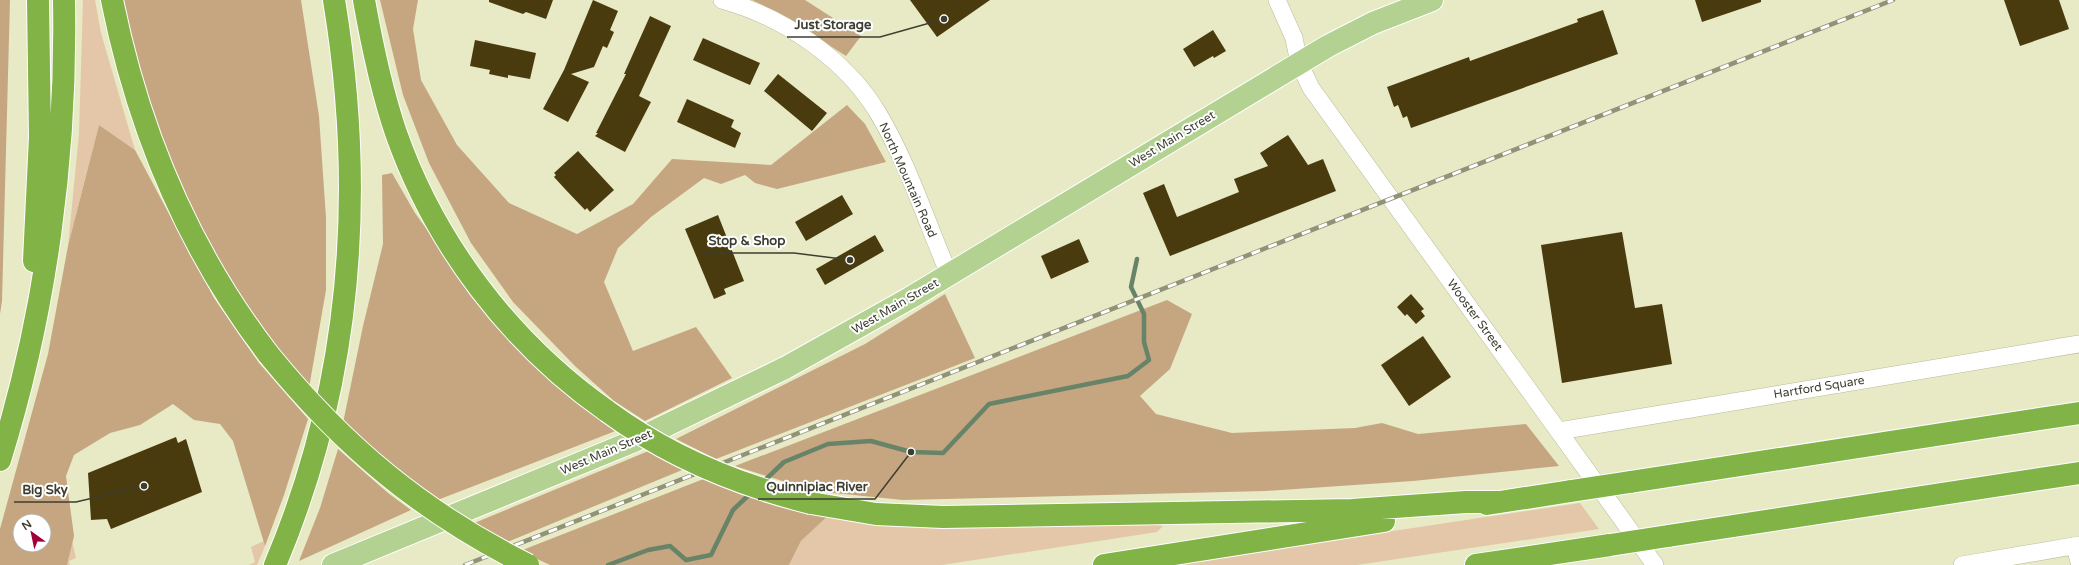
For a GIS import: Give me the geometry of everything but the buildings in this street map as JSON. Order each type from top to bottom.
[{"type":"highway","points":[[38,0],[40,130],[34,256],[38,300]]},
{"type":"highway","points":[[0,460],[21,381],[38,300],[52,221],[61,135],[64,67],[64,0]]},
{"type":"highway","points":[[112,0],[133,89],[153,147],[170,188],[218,280],[269,355],[332,426],[363,455],[399,485],[460,528],[528,565]]},
{"type":"highway","points":[[275,565],[300,500],[329,397],[339,347],[346,293],[350,162],[345,83],[334,0]]},
{"type":"highway","points":[[364,0],[375,60],[396,133],[418,188],[441,231],[474,280],[515,330],[556,370],[607,411],[650,440],[710,470],[764,491],[811,503],[876,514],[943,517],[1352,510],[1466,502],[1500,502]]},
{"type":"highway","points":[[1104,565],[1500,502],[2079,413]]},
{"type":"highway","points":[[1476,565],[2079,473]]},
{"type":"main road","name":"West Main Street","points":[[333,565],[571,468],[711,405],[785,368],[855,330],[1299,63],[1364,28],[1432,0]]},
{"type":"street","name":"North Mountain Road","points":[[722,0],[759,13],[806,40],[846,72],[862,91],[877,112],[892,139],[949,274]]},
{"type":"street","name":"Wooster Street","points":[[1278,0],[1294,38],[1299,63],[1311,88],[1656,565]]},
{"type":"street","name":"Hartford Square","points":[[1558,431],[2079,344]]},
{"type":"street","points":[[1962,565],[2078,551]]},
{"type":"shaded area","points":[[0,0],[10,0],[2,301],[0,314]]},
{"type":"shaded area","points":[[83,0],[95,0],[101,33],[135,150],[99,125],[68,246],[79,134]]},
{"type":"shaded area","points":[[120,0],[301,0],[319,116],[326,218],[326,290],[309,388],[276,349],[224,271],[189,208],[158,140]]},
{"type":"shaded area","points":[[380,0],[418,0],[413,29],[421,80],[457,145],[509,203],[577,234],[633,204],[672,159],[771,165],[847,105],[865,124],[886,162],[777,189],[755,183],[745,175],[721,184],[704,178],[651,217],[618,248],[604,282],[633,351],[696,327],[732,378],[645,421],[614,401],[575,366],[513,302],[471,243],[429,163],[403,95]]},
{"type":"shaded area","points":[[752,0],[805,0],[861,36],[846,56],[779,13]]},
{"type":"shaded area","points":[[99,125],[135,150],[214,298],[259,363],[308,419],[284,495],[265,546],[233,441],[220,424],[194,420],[173,404],[140,425],[110,433],[74,455],[66,476],[74,536],[67,565],[0,565],[0,529],[48,354],[68,246]]},
{"type":"shaded area","points":[[392,173],[415,213],[456,270],[618,430],[435,501],[343,423],[363,326],[383,244],[382,175]]},
{"type":"shaded area","points":[[945,294],[975,358],[716,459],[676,439],[865,344]]},
{"type":"shaded area","points":[[1167,300],[1192,314],[1170,369],[1140,396],[1156,414],[1232,433],[1355,428],[1382,423],[1418,434],[1526,424],[1559,466],[1413,481],[1265,491],[903,500],[814,491],[735,466]]},
{"type":"shaded area","points":[[338,449],[388,493],[411,510],[299,561],[320,508]]},
{"type":"shaded area","points":[[651,450],[687,468],[505,543],[472,524]]},
{"type":"shaded area","points":[[706,478],[830,514],[801,541],[789,565],[550,565],[520,551]]},
{"type":"shaded area","points":[[1580,503],[1599,529],[1357,565],[1166,565]]},
{"type":"shaded area","points":[[830,514],[1134,521],[1163,526],[1157,532],[942,565],[789,565],[801,541]]},
{"type":"shaded area","points":[[72,541],[76,558],[69,561],[70,565],[67,565]]},
{"type":"shaded area","points":[[264,541],[265,546],[257,565],[249,565],[255,562],[251,547]]},
{"type":"waterway","points":[[763,482],[784,462],[828,444],[871,441],[911,452],[943,453],[989,404],[1128,376],[1149,360],[1144,342],[1144,314],[1131,287],[1137,259]]},
{"type":"waterway","points":[[608,565],[648,550],[670,546],[686,560],[711,555],[733,510],[752,492]]},
{"type":"railway","points":[[465,565],[1893,0]]},
{"type":"place","name":"Just Storage","points":[[944,19]]},
{"type":"place","name":"Stop & Shop","points":[[850,260]]},
{"type":"place","name":"Quinnipiac River","points":[[911,452]]},
{"type":"place","name":"Big Sky","points":[[144,486]]}]
